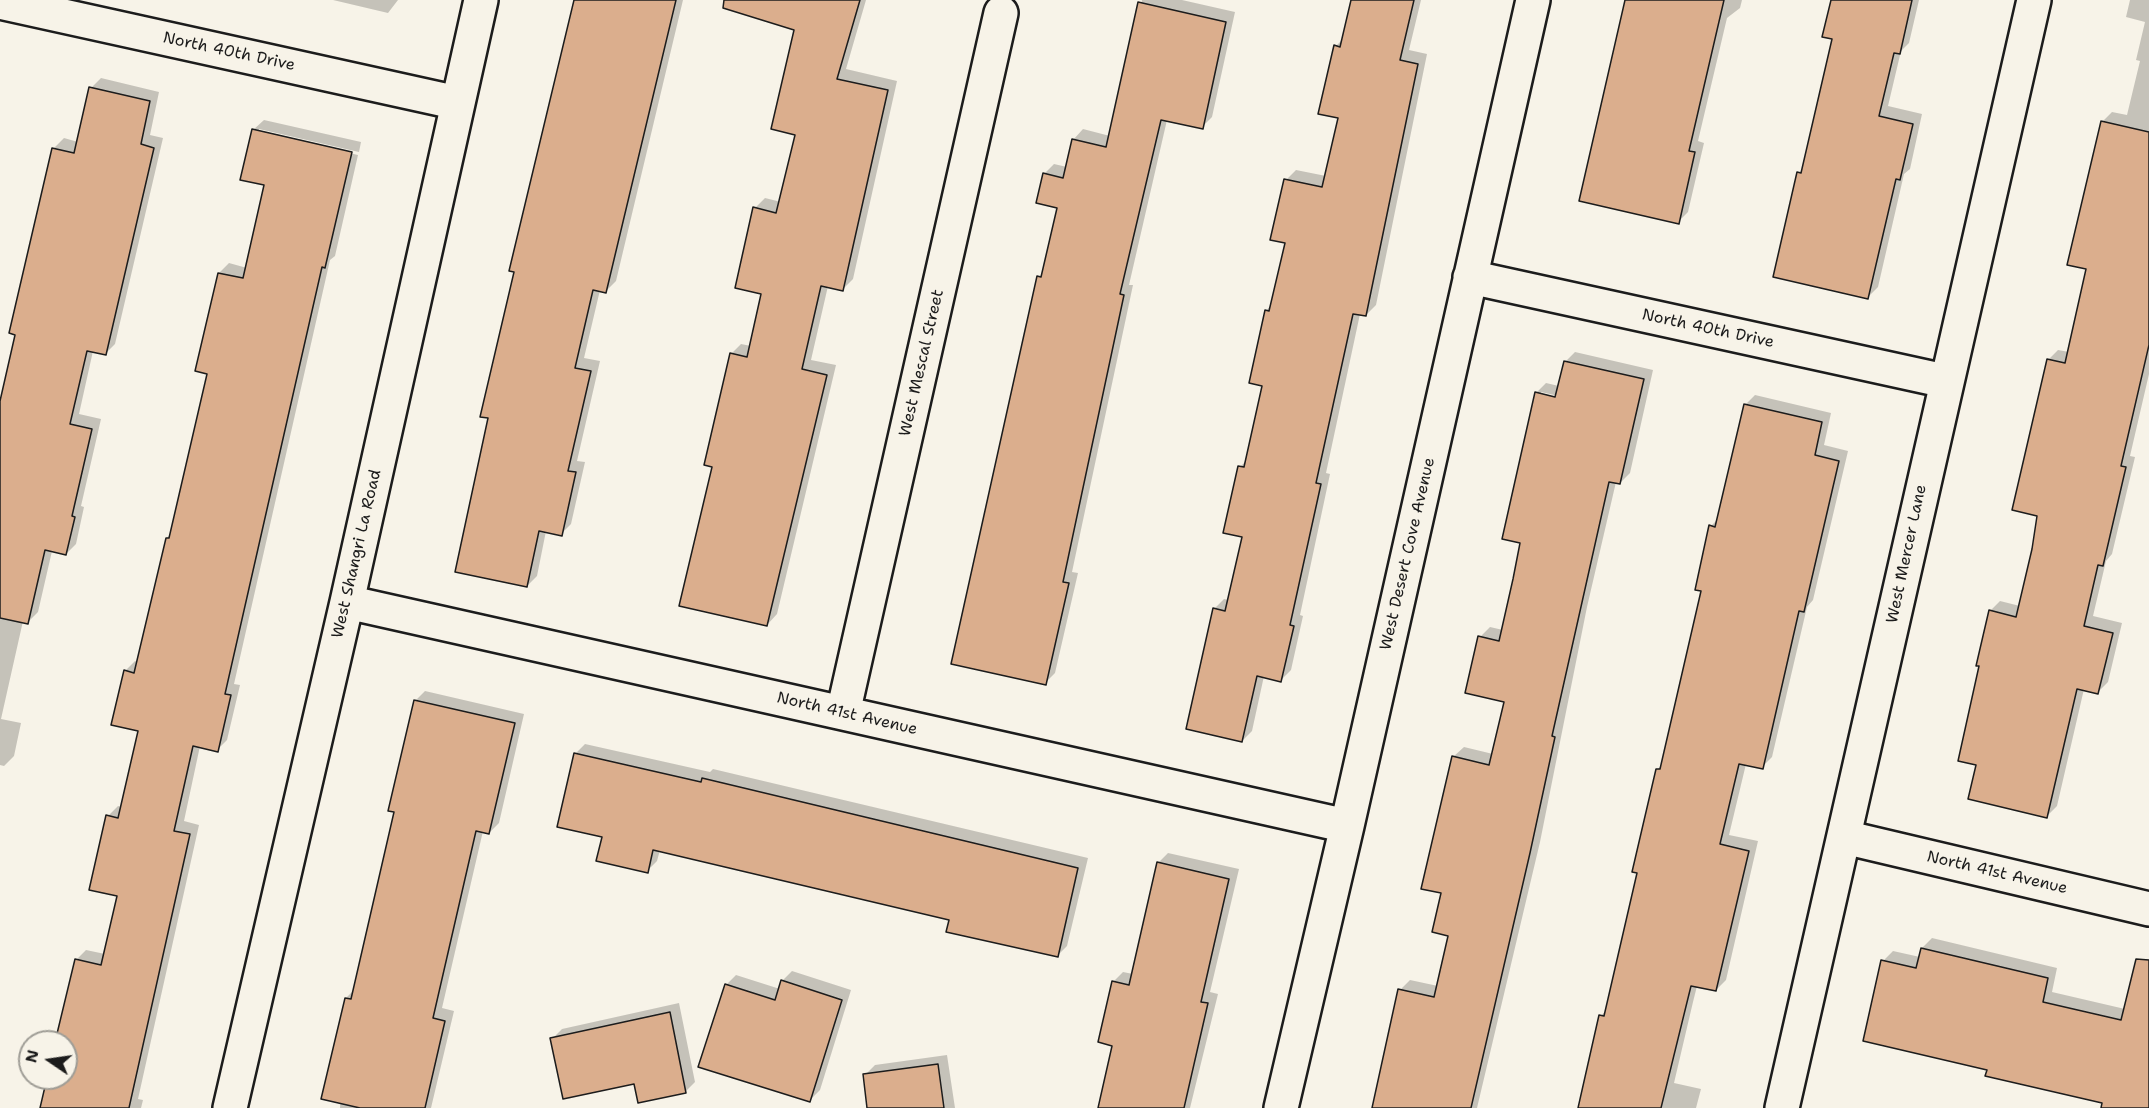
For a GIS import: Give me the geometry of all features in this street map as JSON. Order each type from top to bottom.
[{"type":"street","name":"West Shangri La Road","points":[[230,1108],[347,603],[481,0]]},
{"type":"street","name":"West Desert Cove Avenue","points":[[1281,1108],[1347,826],[1533,0]]},
{"type":"street","name":"West Mercer Lane","points":[[1782,1108],[2034,0]]},
{"type":"street","name":"North 40th Drive","points":[[0,2],[458,103]]},
{"type":"street","name":"West Mescal Street","points":[[843,713],[1001,13]]},
{"type":"street","name":"North 40th Drive","points":[[1470,277],[1946,381]]},
{"type":"street","name":"North 41st Avenue","points":[[347,603],[1347,826]]},
{"type":"street","name":"North 41st Avenue","points":[[1844,837],[2149,909]]},
{"type":"building","points":[[574,0],[676,0],[606,293],[593,290],[575,368],[591,371],[568,471],[576,472],[562,536],[539,531],[527,587],[455,572],[488,418],[480,417],[514,272],[509,271]]},
{"type":"building","points":[[724,0],[860,0],[837,79],[888,90],[843,291],[821,286],[802,369],[827,375],[767,626],[679,606],[712,467],[704,465],[730,353],[747,357],[761,294],[735,288],[753,207],[776,213],[795,135],[771,129],[794,30],[723,8]]},
{"type":"building","points":[[1351,0],[1414,0],[1400,60],[1418,64],[1366,316],[1353,314],[1316,483],[1321,484],[1290,625],[1294,626],[1281,682],[1257,676],[1242,742],[1186,729],[1213,608],[1225,611],[1242,537],[1223,533],[1238,466],[1244,467],[1262,386],[1249,383],[1265,310],[1269,311],[1285,243],[1270,240],[1284,179],[1322,187],[1338,118],[1318,114],[1334,45],[1340,47]]},
{"type":"building","points":[[1625,0],[1724,0],[1689,151],[1695,152],[1679,224],[1579,201]]},
{"type":"building","points":[[1831,0],[1912,0],[1900,54],[1894,53],[1879,116],[1913,124],[1900,180],[1896,179],[1868,299],[1773,277],[1797,172],[1801,173],[1832,39],[1822,37]]},
{"type":"building","points":[[1138,2],[1226,22],[1203,129],[1161,120],[1120,294],[1124,295],[1063,582],[1069,583],[1046,685],[951,664],[1037,276],[1041,277],[1057,208],[1036,203],[1043,173],[1063,178],[1072,139],[1106,147]]},
{"type":"building","points":[[89,87],[150,101],[141,144],[154,148],[106,355],[87,351],[70,424],[92,429],[72,516],[75,517],[66,555],[45,550],[28,624],[0,618],[0,401],[15,335],[9,333],[52,148],[74,153]]},
{"type":"building","points":[[2101,121],[2149,132],[2149,345],[2121,466],[2126,467],[2103,566],[2098,565],[2084,626],[2113,633],[2098,694],[2077,689],[2047,818],[1968,799],[1976,765],[1958,761],[1989,610],[2016,617],[2032,549],[2037,516],[2012,510],[2047,359],[2065,363],[2086,269],[2067,265]]},
{"type":"building","points":[[252,129],[352,152],[325,268],[322,267],[225,694],[231,695],[218,752],[193,746],[174,831],[190,834],[129,1108],[40,1108],[44,1090],[78,1090],[78,1030],[58,1030],[75,959],[101,965],[117,896],[89,890],[106,815],[118,818],[138,731],[111,725],[124,670],[134,673],[166,538],[169,538],[207,374],[195,371],[218,273],[243,278],[264,185],[240,180]]},
{"type":"building","points":[[1564,361],[1644,379],[1620,484],[1609,482],[1552,736],[1555,737],[1530,853],[1471,1108],[1372,1108],[1398,989],[1434,997],[1448,936],[1432,932],[1441,893],[1421,889],[1452,756],[1489,765],[1504,702],[1465,693],[1478,636],[1499,641],[1520,543],[1502,539],[1535,392],[1555,397]]},
{"type":"building","points":[[1744,404],[1822,422],[1815,455],[1839,461],[1804,612],[1799,611],[1763,769],[1739,764],[1720,844],[1749,851],[1716,991],[1691,986],[1661,1108],[1578,1108],[1599,1015],[1604,1016],[1637,873],[1632,872],[1656,769],[1660,769],[1701,591],[1695,590],[1709,525],[1715,527]]},
{"type":"building","points":[[414,700],[515,723],[489,834],[476,831],[433,1018],[445,1021],[425,1108],[360,1108],[321,1099],[345,998],[351,999],[394,812],[388,811]]},
{"type":"building","points":[[574,753],[701,782],[702,778],[1078,868],[1058,957],[946,932],[949,920],[653,850],[648,873],[596,861],[602,837],[557,827]]},
{"type":"building","points":[[1157,862],[1229,879],[1201,1002],[1208,1003],[1184,1108],[1098,1108],[1112,1046],[1098,1042],[1112,981],[1129,985]]},
{"type":"building","points":[[1921,948],[2048,978],[2043,1002],[2121,1020],[2136,959],[2149,960],[2149,1108],[2101,1108],[2102,1103],[1985,1076],[1987,1070],[1863,1041],[1881,960],[1916,968]]},
{"type":"building","points":[[781,980],[842,1000],[810,1102],[698,1067],[725,984],[775,1000]]},
{"type":"building","points":[[670,1012],[686,1093],[638,1103],[634,1084],[563,1099],[550,1038]]},
{"type":"building","points":[[938,1064],[944,1108],[867,1108],[863,1074]]}]
